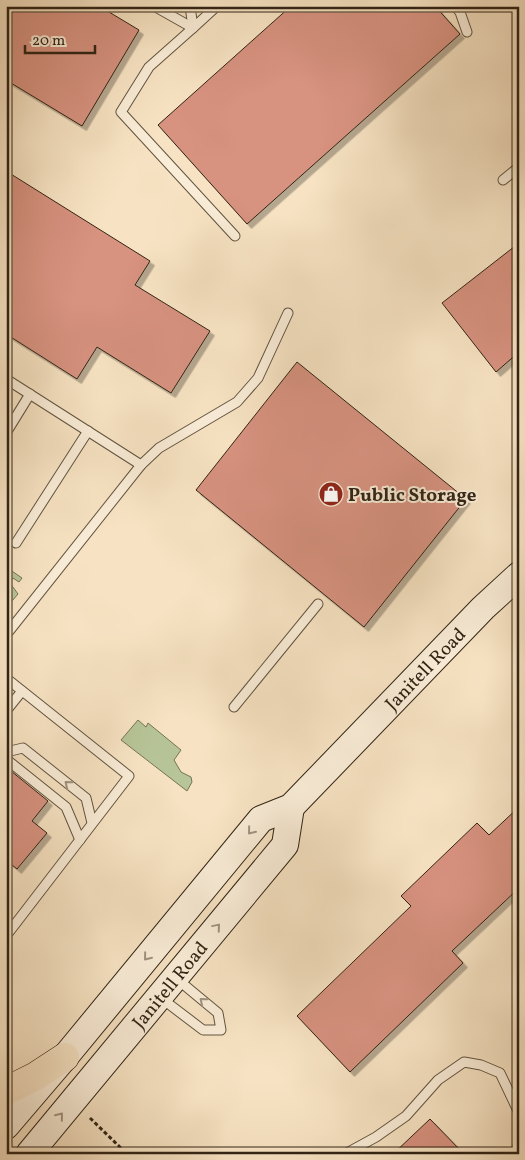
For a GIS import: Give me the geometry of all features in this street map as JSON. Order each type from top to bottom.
[{"type":"main road","points":[[6,1091],[36,1076],[65,1057]]},
{"type":"street","name":"Janitell Road","points":[[6,1126],[261,819],[291,807],[483,608],[519,575]]},
{"type":"street","name":"Janitell Road","points":[[29,1154],[285,845],[291,807]]},
{"type":"lane","points":[[154,6],[192,28]]},
{"type":"lane","points":[[190,6],[192,28]]},
{"type":"lane","points":[[217,6],[149,67],[121,112],[235,236]]},
{"type":"lane","points":[[455,6],[460,12],[467,32]]},
{"type":"lane","points":[[503,180],[519,167]]},
{"type":"lane","points":[[6,635],[141,464],[159,448],[237,402],[258,378],[288,313]]},
{"type":"lane","points":[[6,379],[141,464]]},
{"type":"lane","points":[[6,433],[30,394]]},
{"type":"lane","points":[[16,543],[88,431]]},
{"type":"lane","points":[[234,708],[318,604]]},
{"type":"lane","points":[[6,678],[129,776],[6,936]]},
{"type":"lane","points":[[6,711],[22,691]]},
{"type":"lane","points":[[6,752],[23,748],[86,798],[92,823]]},
{"type":"lane","points":[[6,758],[66,807],[80,840]]},
{"type":"lane","points":[[167,987],[218,1013],[221,1030],[203,1030],[167,987]]},
{"type":"lane","points":[[345,1154],[376,1137],[406,1116],[438,1080],[464,1062],[480,1065],[500,1073],[519,1113]]},
{"type":"lane","points":[[516,1154],[519,1142]]},
{"type":"path","points":[[87,1116],[127,1154]]},
{"type":"green space","points":[[6,567],[22,578],[19,582],[13,578],[10,583],[18,594],[6,608]]},
{"type":"green space","points":[[138,720],[146,727],[148,723],[181,750],[174,760],[181,772],[191,777],[192,782],[187,791],[121,740]]},
{"type":"building","points":[[6,6],[99,6],[139,30],[82,126],[6,80]]},
{"type":"building","points":[[291,6],[435,6],[460,34],[247,224],[158,125]]},
{"type":"building","points":[[6,171],[150,261],[135,285],[210,331],[171,393],[97,347],[77,379],[6,334]]},
{"type":"building","points":[[519,243],[519,352],[496,372],[442,303]]},
{"type":"building","name":"Public Storage","points":[[297,362],[466,499],[364,627],[196,490]]},
{"type":"building","points":[[6,767],[48,801],[32,821],[47,833],[17,869],[6,860]]},
{"type":"building","points":[[519,807],[519,888],[452,951],[463,963],[350,1072],[297,1016],[411,906],[401,896],[477,823],[489,835]]},
{"type":"building","points":[[430,1119],[464,1154],[393,1154]]},
{"type":"place","name":"Public Storage","points":[[331,494]]}]
